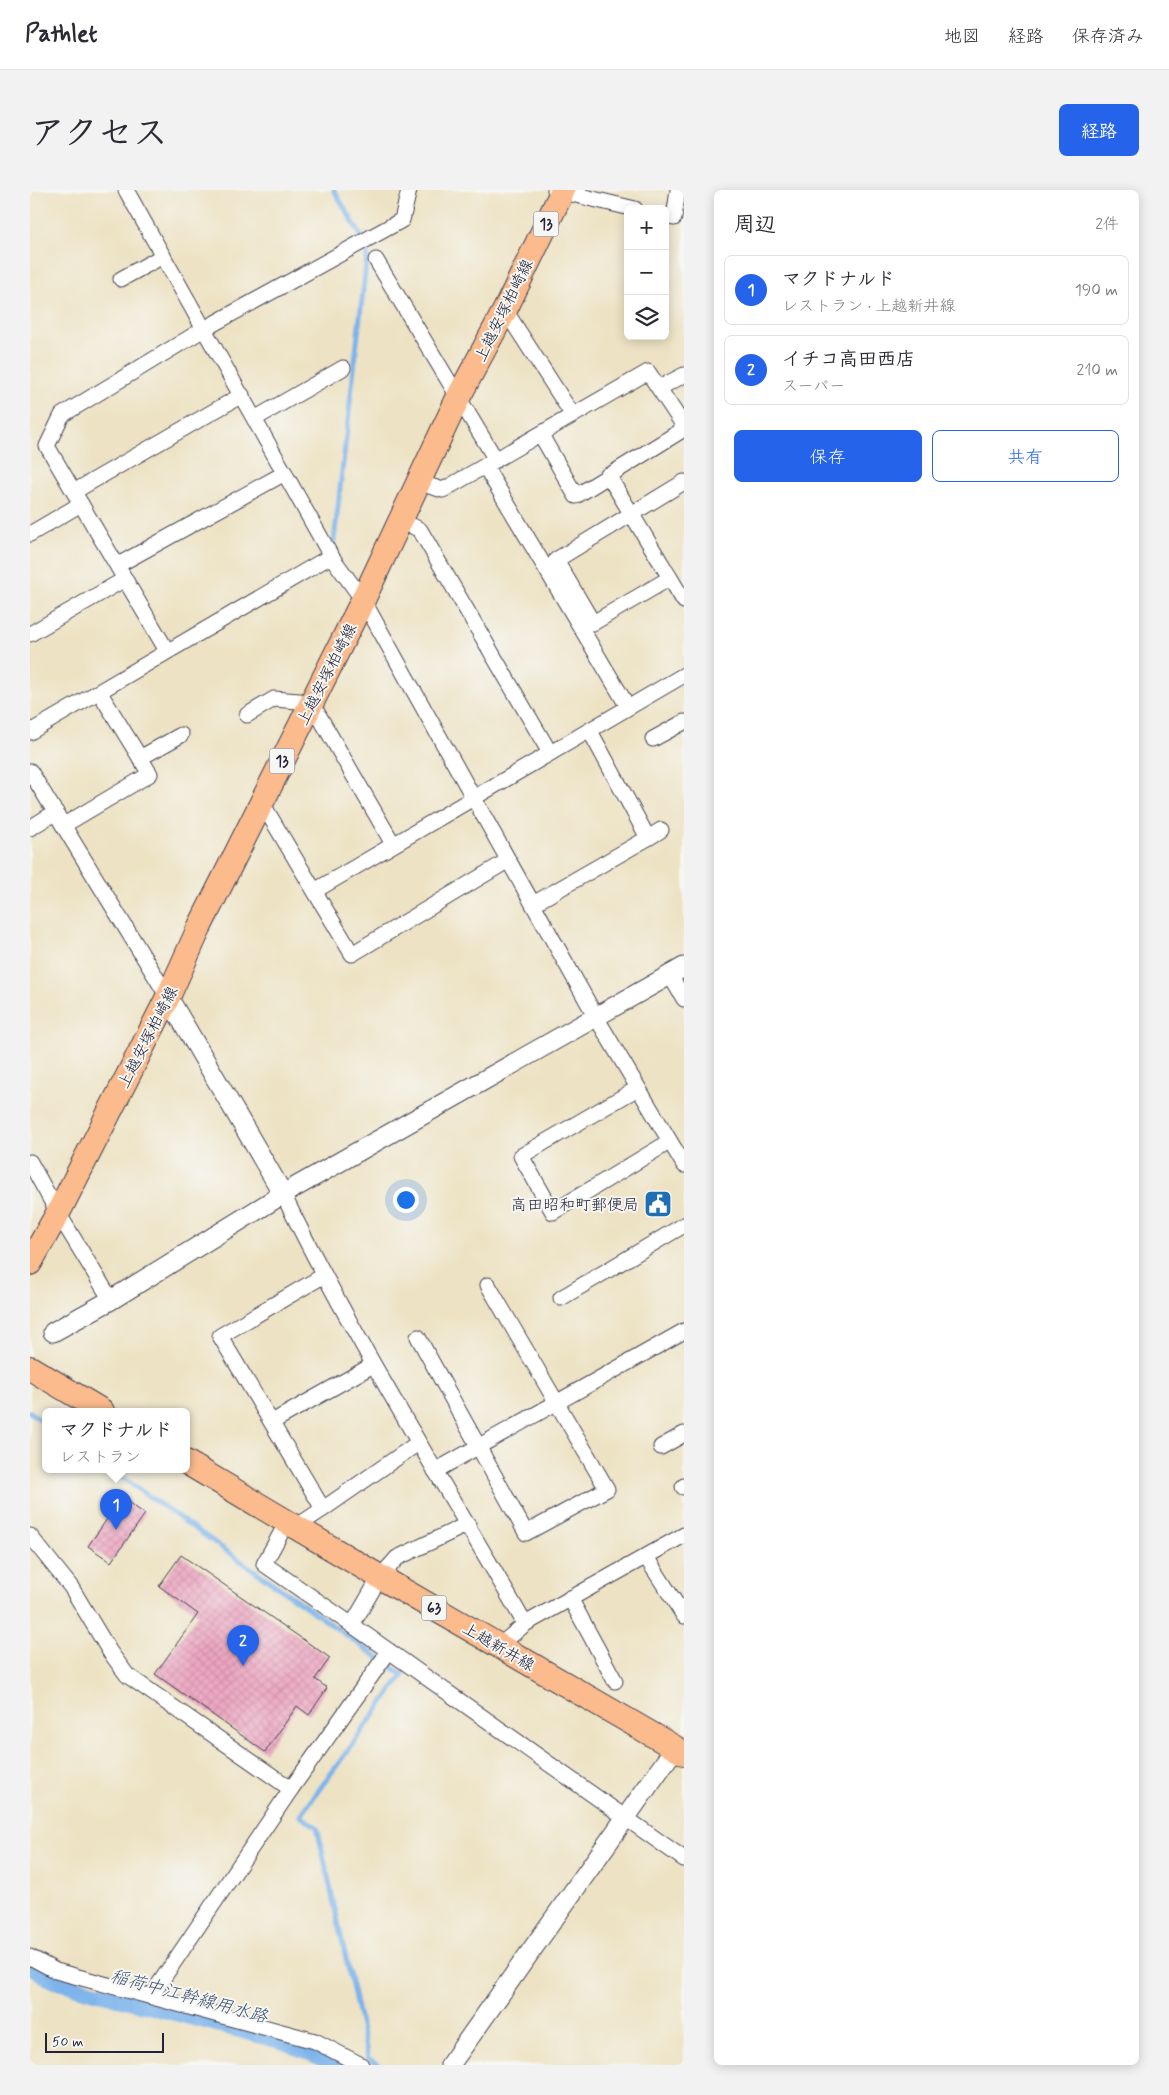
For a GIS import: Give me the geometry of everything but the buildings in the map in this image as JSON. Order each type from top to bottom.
[{"type":"main road","name":"上越安塚柏崎線","points":[[30,1263],[58,1213],[168,997],[200,926],[420,483],[459,396],[505,310],[560,191]]},
{"type":"main road","points":[[30,1368],[97,1408]]},
{"type":"main road","name":"上越新井線","points":[[190,1464],[679,1750]]},
{"type":"street","points":[[126,190],[332,556],[363,600],[472,799],[596,1017],[684,1165]]},
{"type":"street","points":[[167,651],[47,446],[62,415],[204,329],[402,220],[409,190]]},
{"type":"street","points":[[669,217],[674,218],[678,190]]},
{"type":"street","points":[[560,191],[624,206]]},
{"type":"street","points":[[121,279],[163,256]]},
{"type":"street","points":[[376,260],[459,396],[491,464],[628,707]]},
{"type":"street","points":[[505,310],[572,414]]},
{"type":"street","points":[[256,418],[342,368]]},
{"type":"street","points":[[420,483],[443,490],[541,435],[572,414],[648,372],[684,427],[576,496],[541,435]]},
{"type":"street","points":[[659,388],[684,375]]},
{"type":"street","points":[[30,534],[78,497],[242,395]]},
{"type":"street","points":[[118,565],[285,473]]},
{"type":"street","points":[[608,476],[632,515],[679,588],[594,623],[556,560],[632,515],[684,482]]},
{"type":"street","points":[[401,520],[420,530],[550,753]]},
{"type":"street","points":[[30,732],[100,693],[167,651],[332,556]]},
{"type":"street","points":[[30,634],[125,579]]},
{"type":"street","points":[[316,890],[684,675]]},
{"type":"street","points":[[30,828],[60,819],[150,774],[100,693]]},
{"type":"street","points":[[247,715],[274,699],[311,702],[393,844]]},
{"type":"street","points":[[653,739],[684,722]]},
{"type":"street","points":[[590,731],[648,838]]},
{"type":"street","points":[[140,758],[181,735]]},
{"type":"street","points":[[30,771],[168,997],[283,1194],[323,1276],[372,1365],[468,1524],[525,1624]]},
{"type":"street","points":[[262,803],[316,890],[352,954],[508,861]]},
{"type":"street","points":[[532,904],[661,830]]},
{"type":"street","points":[[53,1332],[111,1300],[283,1194],[677,971],[684,999]]},
{"type":"street","points":[[638,1088],[522,1156],[553,1212],[669,1142]]},
{"type":"street","points":[[30,1162],[58,1213],[111,1300]]},
{"type":"street","points":[[561,1298],[684,1225]]},
{"type":"street","points":[[323,1276],[220,1336],[323,1509]]},
{"type":"street","points":[[418,1337],[526,1533],[607,1488],[488,1285]]},
{"type":"street","points":[[435,1471],[558,1404],[684,1331]]},
{"type":"street","points":[[272,1422],[372,1365]]},
{"type":"street","points":[[661,1446],[684,1434]]},
{"type":"street","points":[[418,1443],[323,1509],[292,1524],[264,1564],[684,1859]]},
{"type":"street","points":[[352,1625],[380,1577],[397,1558],[468,1524]]},
{"type":"street","points":[[499,1646],[525,1624],[684,1535]]},
{"type":"street","points":[[30,1536],[71,1587],[110,1652],[127,1675],[290,1789]]},
{"type":"street","points":[[646,1557],[684,1616]]},
{"type":"street","points":[[570,1598],[615,1681]]},
{"type":"street","points":[[151,1996],[290,1789],[389,1651]]},
{"type":"street","points":[[450,2065],[626,1817],[679,1750]]},
{"type":"street","points":[[30,1957],[56,1971],[314,2041],[361,2065]]},
{"type":"waterway","points":[[334,190],[368,248],[334,541]]},
{"type":"waterway","points":[[30,1412],[42,1421]]},
{"type":"waterway","points":[[116,1473],[403,1675],[300,1816],[317,1827],[368,2058],[379,2065]]},
{"type":"waterway","name":"稲荷中江幹線用水路","points":[[30,1967],[54,1981],[284,2042],[338,2065]]},
{"type":"place","name":"高田昭和町郵便局","points":[[658,1204]]},
{"type":"place","name":"マクドナルド","points":[[116,1530]]},
{"type":"place","name":"イチコ高田西店","points":[[243,1666]]}]
